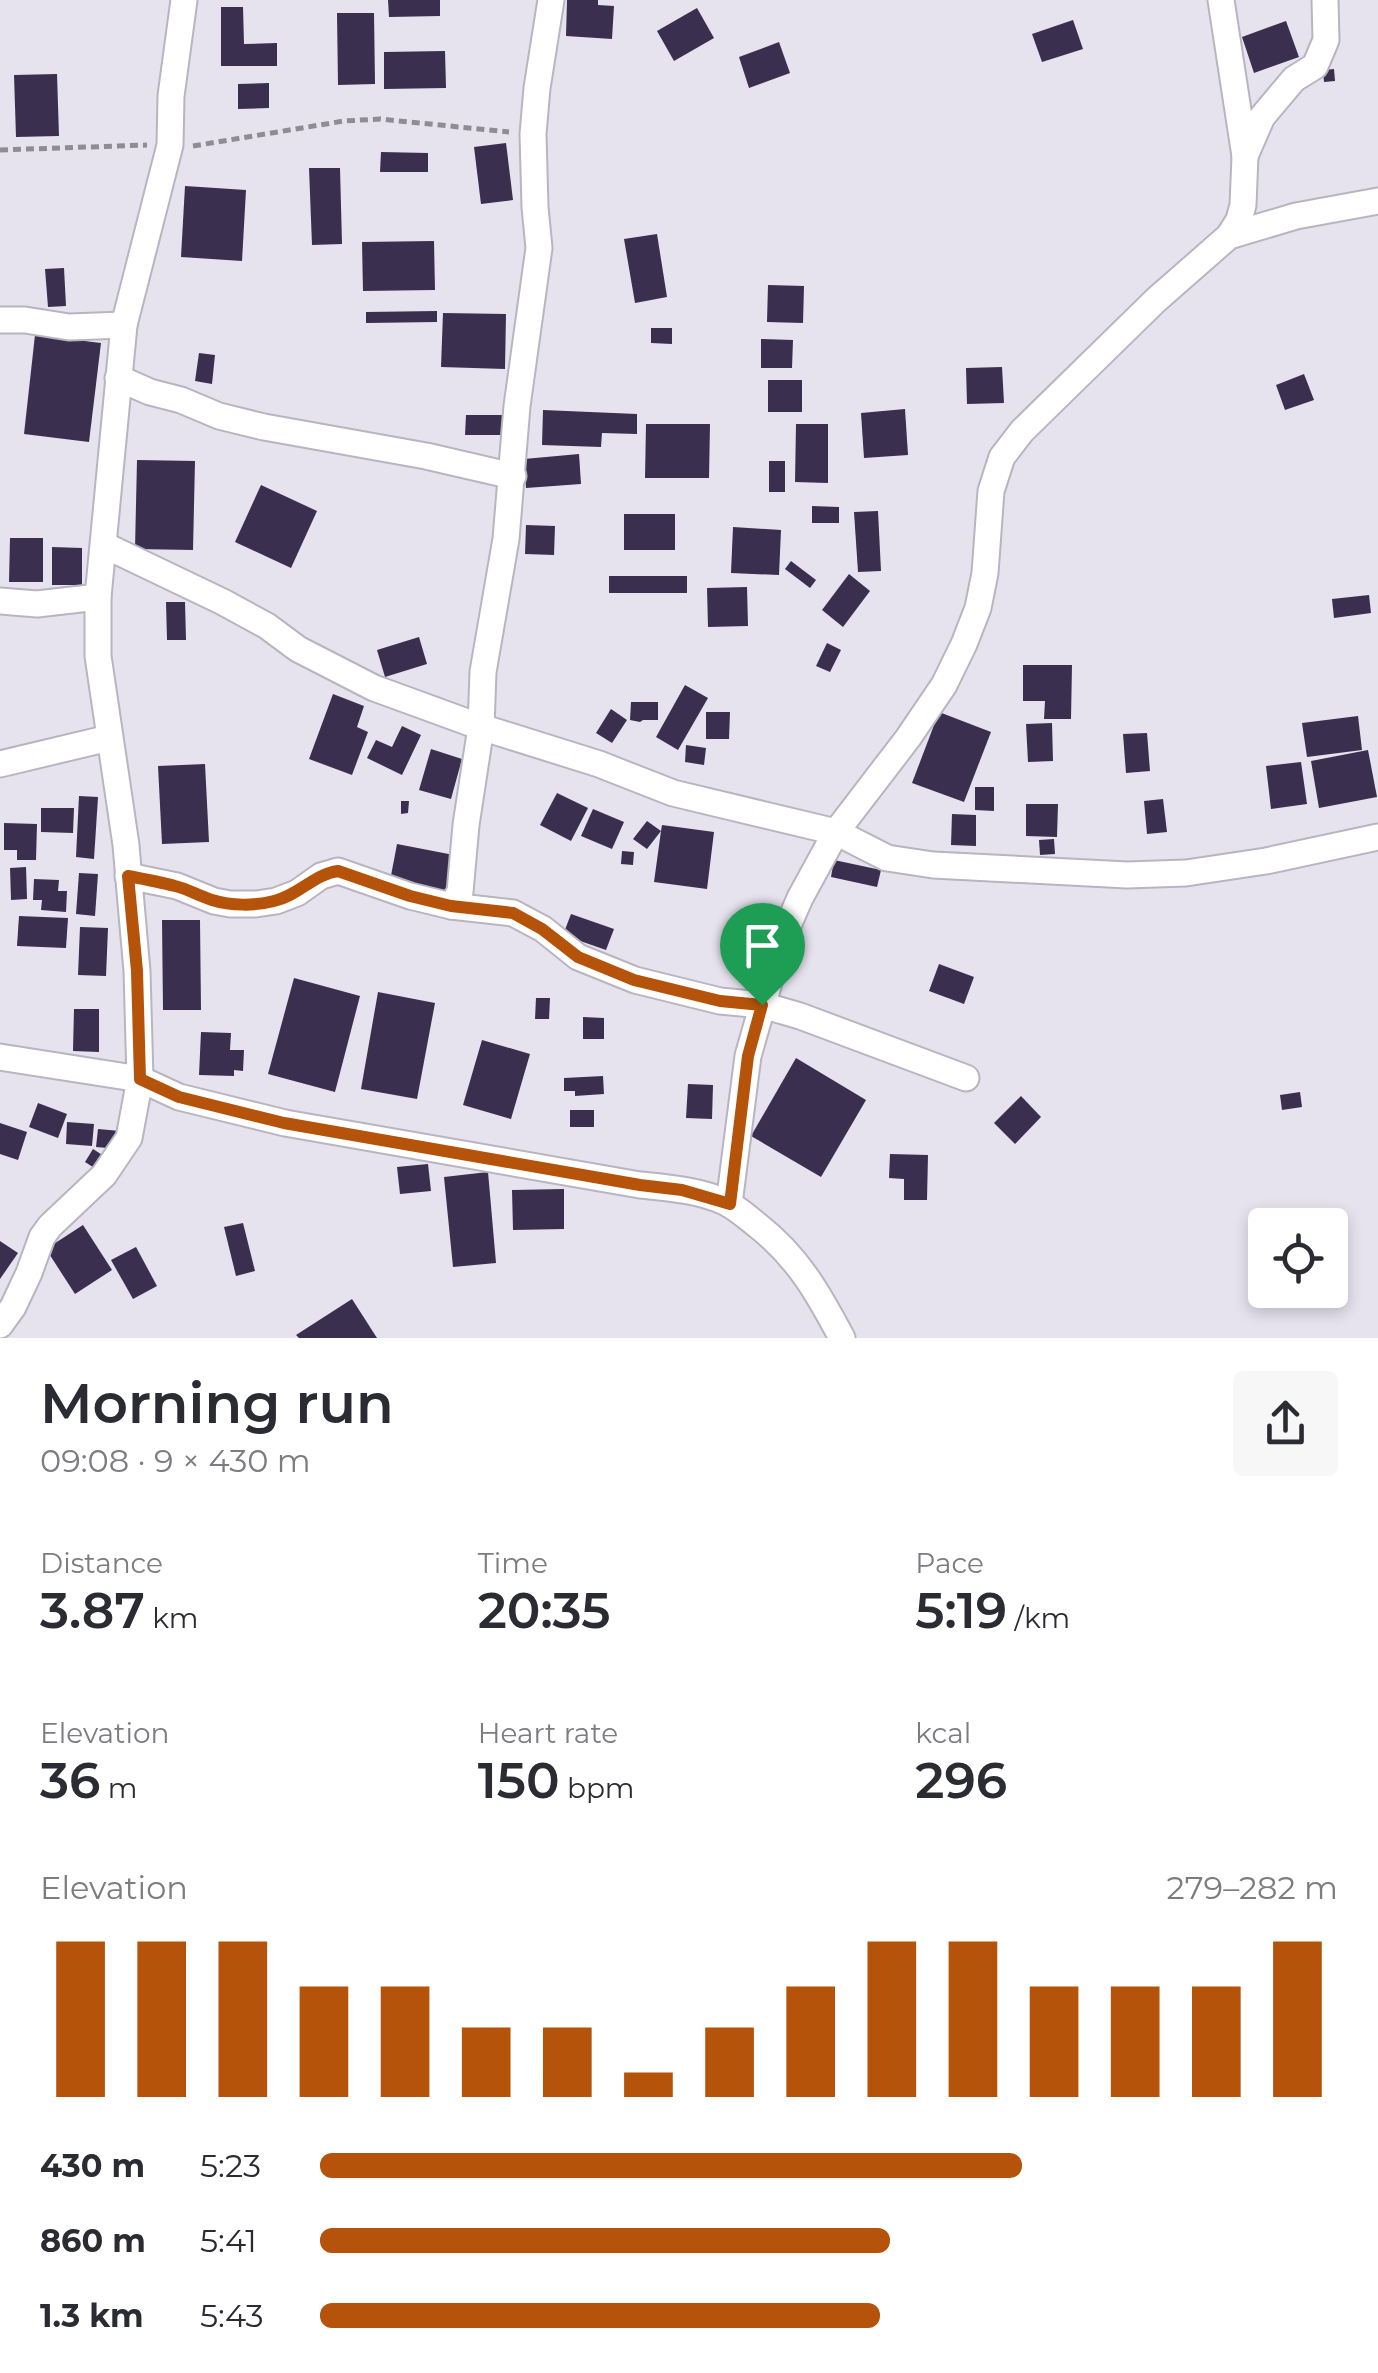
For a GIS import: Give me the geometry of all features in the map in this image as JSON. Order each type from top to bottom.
[{"type":"street","points":[[0,1325],[13,1307],[50,1226],[104,1175],[129,1138],[140,1079],[137,971],[98,656],[98,597],[124,326],[170,144],[171,96],[184,0]]},
{"type":"street","points":[[451,906],[460,892],[482,727],[483,672],[501,574],[516,406],[539,248],[535,208],[536,88],[551,0]]},
{"type":"street","points":[[730,1204],[748,1056],[780,944],[836,832],[908,738],[944,685],[964,644],[978,608],[991,492],[1002,458],[1022,431],[1156,300],[1230,236],[1239,220],[1245,156],[1220,0]]},
{"type":"street","points":[[1245,156],[1262,117],[1294,78],[1315,66],[1326,40],[1324,0]]},
{"type":"street","points":[[1230,236],[1296,216],[1378,201]]},
{"type":"street","points":[[0,320],[68,327],[124,326]]},
{"type":"street","points":[[118,378],[219,416],[512,476]]},
{"type":"street","points":[[104,544],[267,626],[298,650],[374,688],[673,793],[836,832],[887,858],[932,865],[1186,873],[1378,837]]},
{"type":"street","points":[[0,601],[36,604],[98,597]]},
{"type":"street","points":[[0,764],[109,738]]},
{"type":"street","points":[[128,876],[177,886],[214,901],[256,904],[276,901],[338,871],[451,906],[513,913],[542,929],[578,957],[634,980],[800,1016],[966,1078]]},
{"type":"street","points":[[0,1057],[140,1079],[179,1097],[284,1123],[682,1190],[730,1204],[780,1243],[812,1283],[842,1338]]},
{"type":"path","points":[[0,150],[198,146],[344,121],[380,119],[534,134]]},
{"type":"building","points":[[388,0],[440,0],[440,16],[389,17]]},
{"type":"building","points":[[567,0],[598,0],[598,5],[614,6],[612,39],[566,36]]},
{"type":"building","points":[[221,7],[243,7],[244,44],[277,43],[277,66],[221,66]]},
{"type":"building","points":[[697,8],[714,38],[674,61],[657,31]]},
{"type":"building","points":[[337,13],[374,13],[375,84],[338,85]]},
{"type":"building","points":[[1073,20],[1083,49],[1042,62],[1032,34]]},
{"type":"building","points":[[1286,21],[1299,57],[1254,73],[1242,37]]},
{"type":"building","points":[[779,42],[790,73],[749,88],[739,57]]},
{"type":"building","points":[[445,51],[446,88],[384,89],[384,52]]},
{"type":"building","points":[[1334,69],[1335,81],[1324,82],[1323,70]]},
{"type":"building","points":[[57,74],[59,136],[16,137],[14,75]]},
{"type":"building","points":[[269,83],[269,108],[238,109],[238,84]]},
{"type":"building","points":[[506,143],[513,200],[481,204],[474,147]]},
{"type":"building","points":[[381,152],[428,153],[428,172],[380,172]]},
{"type":"building","points":[[309,168],[340,168],[342,244],[312,245]]},
{"type":"building","points":[[185,186],[246,190],[242,261],[181,257]]},
{"type":"building","points":[[657,234],[667,297],[635,303],[624,239]]},
{"type":"building","points":[[434,241],[435,290],[363,291],[362,242]]},
{"type":"building","points":[[64,268],[66,306],[48,307],[45,269]]},
{"type":"building","points":[[768,285],[804,286],[803,323],[767,322]]},
{"type":"building","points":[[437,311],[437,322],[366,323],[366,312]]},
{"type":"building","points":[[443,313],[506,314],[505,369],[441,367]]},
{"type":"building","points":[[651,328],[672,328],[672,344],[651,343]]},
{"type":"building","points":[[35,335],[101,343],[89,442],[24,434]]},
{"type":"building","points":[[761,339],[793,340],[792,368],[761,368]]},
{"type":"building","points":[[199,353],[215,355],[212,384],[195,381]]},
{"type":"building","points":[[1002,367],[1004,403],[967,404],[966,368]]},
{"type":"building","points":[[1304,374],[1314,400],[1285,410],[1276,385]]},
{"type":"building","points":[[768,380],[802,380],[802,412],[768,412]]},
{"type":"building","points":[[905,409],[908,455],[864,458],[861,413]]},
{"type":"building","points":[[543,410],[637,414],[637,434],[602,433],[601,447],[542,445]]},
{"type":"building","points":[[466,415],[505,415],[505,435],[465,435]]},
{"type":"building","points":[[646,424],[710,424],[709,478],[645,478]]},
{"type":"building","points":[[796,424],[828,424],[828,483],[795,482]]},
{"type":"building","points":[[579,454],[581,484],[526,488],[524,459]]},
{"type":"building","points":[[137,460],[195,461],[193,550],[135,549]]},
{"type":"building","points":[[769,461],[785,461],[785,492],[769,492]]},
{"type":"building","points":[[261,485],[317,511],[291,568],[235,542]]},
{"type":"building","points":[[812,506],[839,507],[839,523],[812,523]]},
{"type":"building","points":[[878,511],[881,571],[858,572],[854,512]]},
{"type":"building","points":[[624,514],[675,514],[675,550],[624,550]]},
{"type":"building","points":[[526,525],[555,526],[554,555],[525,554]]},
{"type":"building","points":[[733,527],[781,530],[779,575],[731,573]]},
{"type":"building","points":[[10,538],[43,538],[43,582],[9,582]]},
{"type":"building","points":[[52,547],[82,548],[82,585],[52,585]]},
{"type":"building","points":[[791,561],[816,580],[810,588],[785,569]]},
{"type":"building","points":[[849,574],[870,591],[843,627],[822,610]]},
{"type":"building","points":[[609,576],[687,576],[687,593],[609,593]]},
{"type":"building","points":[[747,587],[748,626],[708,627],[707,588]]},
{"type":"building","points":[[1369,595],[1371,613],[1334,618],[1332,599]]},
{"type":"building","points":[[166,602],[185,602],[186,640],[167,640]]},
{"type":"building","points":[[419,637],[427,664],[385,677],[377,650]]},
{"type":"building","points":[[827,643],[841,650],[830,672],[816,666]]},
{"type":"building","points":[[1023,665],[1072,665],[1071,719],[1044,719],[1045,701],[1023,701]]},
{"type":"building","points":[[685,685],[708,698],[678,750],[656,737]]},
{"type":"building","points":[[333,694],[364,706],[357,727],[368,732],[352,775],[309,759]]},
{"type":"building","points":[[631,702],[658,702],[658,720],[630,720]]},
{"type":"building","points":[[611,709],[627,720],[612,743],[596,733]]},
{"type":"building","points":[[706,712],[730,712],[729,739],[706,739]]},
{"type":"building","points":[[939,712],[991,732],[964,802],[912,783]]},
{"type":"building","points":[[1358,716],[1362,750],[1307,757],[1302,723]]},
{"type":"building","points":[[1052,723],[1053,761],[1028,762],[1026,724]]},
{"type":"building","points":[[402,726],[421,735],[402,775],[367,758],[376,740],[392,747]]},
{"type":"building","points":[[1147,733],[1150,771],[1126,773],[1123,734]]},
{"type":"building","points":[[686,745],[706,748],[704,765],[685,762]]},
{"type":"building","points":[[431,749],[462,759],[451,799],[419,790]]},
{"type":"building","points":[[1368,750],[1377,797],[1319,808],[1311,761]]},
{"type":"building","points":[[1301,762],[1307,804],[1271,809],[1266,766]]},
{"type":"building","points":[[205,764],[209,842],[162,844],[158,766]]},
{"type":"building","points":[[975,787],[994,787],[994,811],[975,810]]},
{"type":"building","points":[[557,793],[588,808],[571,841],[540,825]]},
{"type":"building","points":[[79,796],[98,797],[94,859],[76,857]]},
{"type":"building","points":[[1163,799],[1167,832],[1147,834],[1144,801]]},
{"type":"building","points":[[401,801],[409,801],[408,813],[401,814]]},
{"type":"building","points":[[1026,804],[1058,804],[1057,837],[1026,836]]},
{"type":"building","points":[[41,808],[74,808],[73,833],[41,832]]},
{"type":"building","points":[[593,809],[624,822],[612,849],[581,836]]},
{"type":"building","points":[[952,814],[976,815],[976,846],[951,845]]},
{"type":"building","points":[[647,821],[661,831],[647,849],[633,839]]},
{"type":"building","points":[[4,823],[37,824],[36,860],[17,860],[17,850],[4,850]]},
{"type":"building","points":[[662,825],[714,832],[707,889],[654,882]]},
{"type":"building","points":[[1054,839],[1055,854],[1040,855],[1039,840]]},
{"type":"building","points":[[397,844],[459,856],[453,892],[390,881]]},
{"type":"building","points":[[622,851],[634,852],[633,865],[621,864]]},
{"type":"building","points":[[834,860],[881,870],[877,887],[831,877]]},
{"type":"building","points":[[26,867],[27,899],[11,900],[10,868]]},
{"type":"building","points":[[79,873],[98,874],[95,916],[76,914]]},
{"type":"building","points":[[34,879],[59,880],[58,891],[67,891],[66,912],[41,910],[42,900],[33,900]]},
{"type":"building","points":[[571,914],[614,929],[606,950],[563,935]]},
{"type":"building","points":[[19,916],[68,918],[66,948],[17,946]]},
{"type":"building","points":[[162,920],[200,920],[201,1010],[163,1010]]},
{"type":"building","points":[[80,927],[108,928],[106,976],[78,975]]},
{"type":"building","points":[[939,964],[974,977],[964,1004],[929,991]]},
{"type":"building","points":[[294,978],[360,996],[335,1092],[268,1074]]},
{"type":"building","points":[[378,992],[435,1003],[417,1099],[361,1089]]},
{"type":"building","points":[[536,998],[550,998],[549,1019],[535,1019]]},
{"type":"building","points":[[74,1009],[99,1009],[99,1052],[73,1051]]},
{"type":"building","points":[[583,1017],[604,1018],[604,1039],[583,1039]]},
{"type":"building","points":[[201,1032],[231,1033],[230,1050],[244,1050],[243,1071],[234,1070],[234,1076],[199,1075]]},
{"type":"building","points":[[482,1040],[530,1054],[511,1119],[463,1105]]},
{"type":"building","points":[[796,1058],[866,1100],[821,1177],[751,1136]]},
{"type":"building","points":[[603,1076],[604,1094],[575,1096],[575,1091],[564,1091],[564,1078]]},
{"type":"building","points":[[688,1084],[713,1085],[712,1119],[686,1118]]},
{"type":"building","points":[[1300,1092],[1302,1107],[1282,1110],[1280,1095]]},
{"type":"building","points":[[1021,1096],[1041,1117],[1015,1144],[994,1123]]},
{"type":"building","points":[[38,1103],[67,1114],[58,1138],[29,1127]]},
{"type":"building","points":[[570,1110],[594,1110],[594,1127],[570,1127]]},
{"type":"building","points":[[67,1122],[94,1124],[92,1146],[66,1144]]},
{"type":"building","points":[[0,1123],[27,1132],[18,1160],[0,1154]]},
{"type":"building","points":[[98,1129],[120,1131],[119,1149],[96,1147]]},
{"type":"building","points":[[93,1149],[107,1158],[99,1171],[85,1162]]},
{"type":"building","points":[[890,1154],[928,1155],[927,1200],[904,1200],[904,1179],[889,1178]]},
{"type":"building","points":[[428,1164],[431,1191],[400,1194],[397,1167]]},
{"type":"building","points":[[488,1172],[496,1263],[453,1267],[444,1177]]},
{"type":"building","points":[[564,1189],[564,1229],[513,1230],[512,1190]]},
{"type":"building","points":[[243,1223],[255,1271],[236,1276],[224,1227]]},
{"type":"building","points":[[83,1225],[112,1270],[75,1294],[46,1249]]},
{"type":"building","points":[[0,1241],[18,1253],[0,1279]]},
{"type":"building","points":[[136,1247],[157,1286],[133,1299],[111,1260]]},
{"type":"building","points":[[352,1299],[377,1338],[296,1335]]},
{"type":"route","points":[[338,871],[451,906],[513,913],[542,929],[578,957],[634,980],[720,1001],[762,1005],[741,1098],[730,1204],[682,1190],[284,1123],[179,1097],[140,1079],[137,971],[128,876],[177,886],[214,901],[256,904],[276,901],[338,871]]}]
